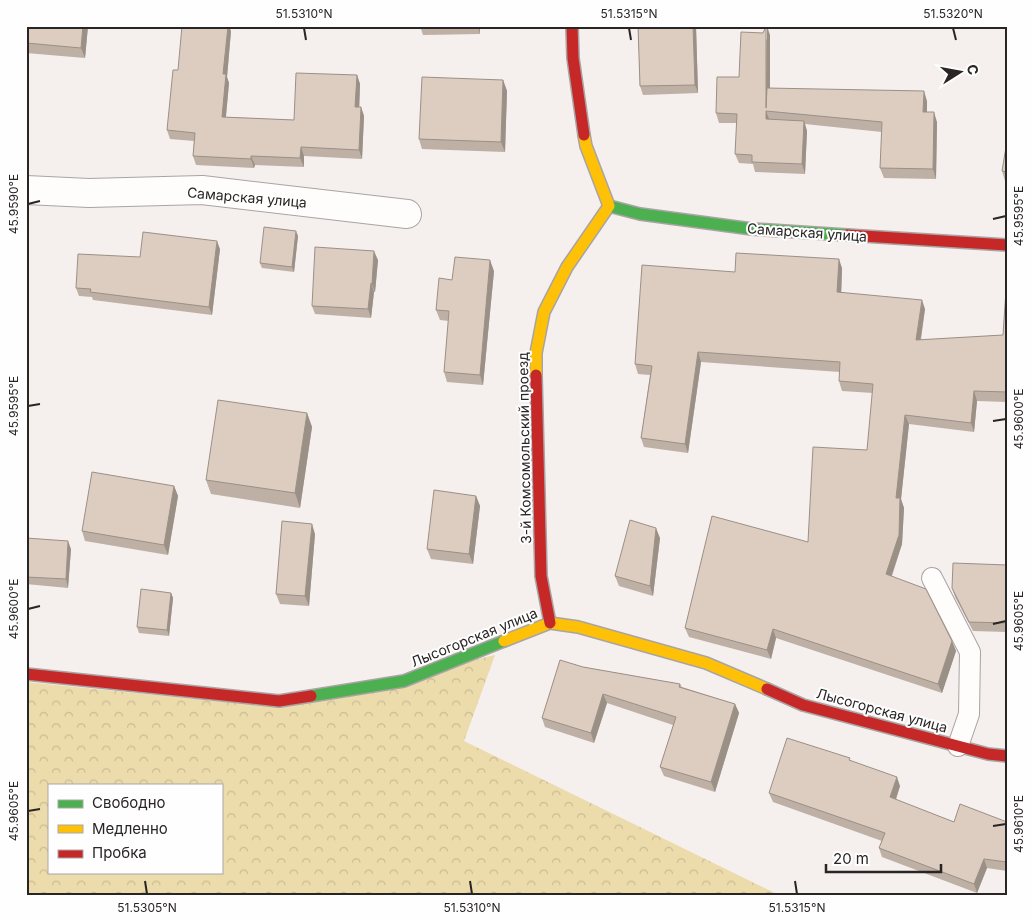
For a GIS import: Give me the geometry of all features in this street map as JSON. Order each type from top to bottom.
[{"type":"street","points":[[572,26],[573,58],[586,146],[609,206]]},
{"type":"street","name":"Самарская улица","points":[[26,190],[89,193],[202,190],[407,214]]},
{"type":"street","name":"Самарская улица","points":[[609,206],[640,214],[752,229],[1007,245]]},
{"type":"street","name":"3-й Комсомольский проезд","points":[[550,623],[541,576],[536,353],[544,312],[567,267],[609,206]]},
{"type":"street","name":"Лысогорская улица","points":[[26,674],[279,701],[404,681],[550,623],[578,627],[706,663],[803,705],[988,754],[1007,756]]},
{"type":"lane","points":[[932,578],[970,652],[969,714],[958,746]]},
{"type":"green space","points":[[495,655],[464,741],[779,895],[26,895],[26,682],[276,707]]},
{"type":"building","points":[[26,26],[83,26],[81,48],[26,43]]},
{"type":"building","points":[[182,26],[228,26],[223,74],[226,74],[222,117],[294,120],[296,73],[357,75],[355,107],[361,107],[359,150],[301,147],[300,158],[251,156],[251,159],[193,156],[195,133],[167,130],[173,70],[178,70]]},
{"type":"building","points":[[638,26],[693,26],[695,85],[640,86]]},
{"type":"building","points":[[766,26],[766,108],[767,88],[924,91],[923,112],[934,112],[933,169],[880,168],[882,122],[766,111],[766,119],[804,121],[802,164],[752,162],[752,155],[735,154],[737,114],[716,113],[717,77],[739,77],[741,32],[763,33]]},
{"type":"building","points":[[422,77],[503,80],[501,142],[419,139]]},
{"type":"building","points":[[1007,141],[1007,172],[1002,171]]},
{"type":"building","points":[[264,227],[296,231],[292,267],[260,263]]},
{"type":"building","points":[[143,232],[217,241],[209,307],[90,292],[91,289],[76,288],[78,254],[140,257]]},
{"type":"building","points":[[315,247],[374,251],[368,309],[312,306]]},
{"type":"building","points":[[736,253],[839,259],[837,292],[922,300],[916,340],[1003,335],[1007,275],[1007,392],[974,391],[971,423],[905,415],[896,498],[900,498],[899,535],[886,574],[926,589],[952,641],[938,684],[773,629],[767,650],[685,628],[712,516],[808,542],[813,447],[867,450],[873,384],[839,381],[840,362],[698,352],[685,444],[641,438],[652,366],[635,364],[642,265],[735,272]]},
{"type":"building","points":[[455,257],[490,260],[480,375],[444,372],[449,311],[436,310],[439,278],[452,280]]},
{"type":"building","points":[[218,400],[307,413],[295,493],[206,480]]},
{"type":"building","points":[[92,472],[174,486],[164,545],[82,531]]},
{"type":"building","points":[[434,490],[476,496],[469,554],[427,549]]},
{"type":"building","points":[[630,520],[656,528],[650,586],[615,576]]},
{"type":"building","points":[[282,521],[312,524],[305,596],[276,594]]},
{"type":"building","points":[[26,538],[68,541],[66,579],[26,577]]},
{"type":"building","points":[[953,563],[1007,565],[1007,623],[969,622],[952,588]]},
{"type":"building","points":[[141,589],[171,593],[167,630],[137,627]]},
{"type":"building","points":[[560,660],[583,667],[680,684],[679,687],[735,704],[711,782],[660,767],[676,717],[603,694],[591,733],[542,718]]},
{"type":"building","points":[[787,738],[850,758],[849,760],[897,777],[890,797],[954,822],[960,804],[1007,822],[1007,862],[984,859],[974,884],[879,848],[885,833],[769,793]]},
{"type":"traffic: fast","points":[[609,206],[640,214],[752,229],[847,235]]},
{"type":"traffic: fast","points":[[311,696],[404,681],[504,641]]},
{"type":"traffic: slow","points":[[536,375],[536,353],[544,312],[567,267],[609,206],[586,146],[584,135]]},
{"type":"traffic: slow","points":[[504,641],[550,623],[578,627],[706,663],[767,689]]},
{"type":"traffic: jam","points":[[572,26],[573,58],[584,135]]},
{"type":"traffic: jam","points":[[847,235],[1007,245]]},
{"type":"traffic: jam","points":[[536,375],[541,576],[550,623]]},
{"type":"traffic: jam","points":[[26,674],[279,701],[311,696]]},
{"type":"traffic: jam","points":[[767,689],[803,705],[988,754],[1007,756]]}]
